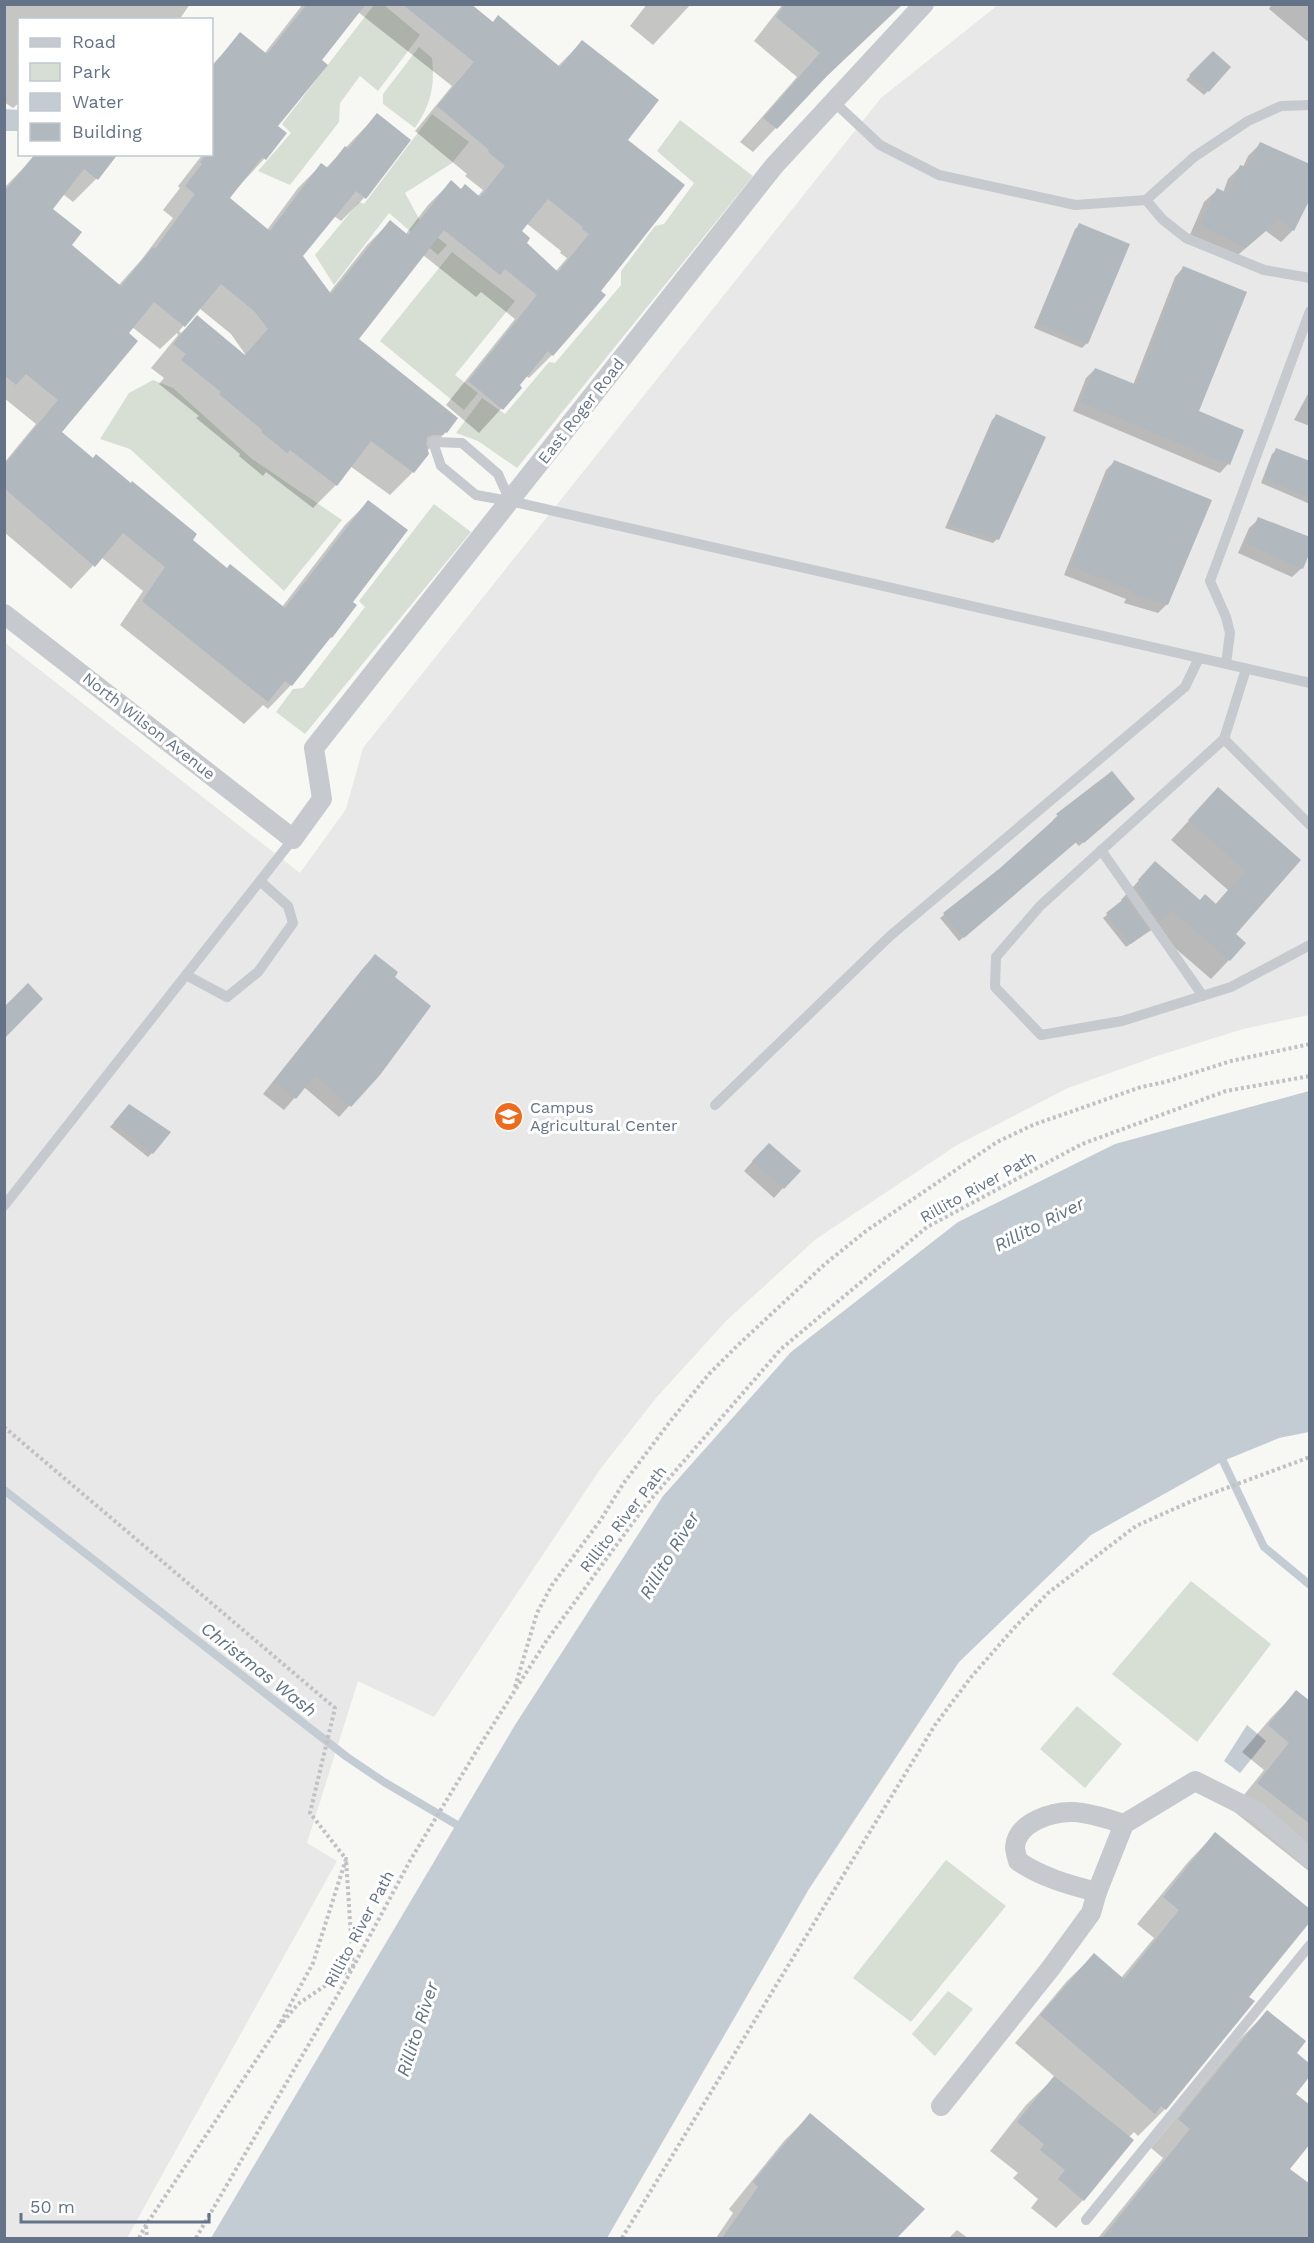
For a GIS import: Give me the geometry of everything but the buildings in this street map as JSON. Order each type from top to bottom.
[{"type":"street","name":"East Roger Road","points":[[293,839],[322,799],[314,748],[774,165],[924,4]]},
{"type":"street","name":"North Wilson Avenue","points":[[4,614],[293,839]]},
{"type":"street","points":[[941,2106],[1050,1969],[1091,1913],[1124,1824],[1195,1781],[1257,1812],[1310,1858]]},
{"type":"street","points":[[1097,1892],[1072,1886],[1031,1870],[1018,1861],[1015,1847],[1020,1835],[1030,1825],[1044,1816],[1062,1812],[1075,1812],[1124,1824]]},
{"type":"lane","points":[[833,102],[880,145],[939,175],[1075,205],[1146,200],[1194,157],[1248,121],[1281,106],[1310,105]]},
{"type":"lane","points":[[1146,200],[1162,219],[1186,238],[1264,270],[1310,278]]},
{"type":"lane","points":[[1226,664],[1230,633],[1226,617],[1210,581],[1310,310]]},
{"type":"lane","points":[[510,501],[498,474],[462,443],[433,442],[441,466],[476,495],[1310,683]]},
{"type":"lane","points":[[715,1105],[890,936],[1185,687],[1199,658]]},
{"type":"lane","points":[[1246,669],[1224,739],[1040,906],[996,957],[995,987],[1041,1035],[1122,1021],[1231,987],[1310,945]]},
{"type":"lane","points":[[1224,739],[1310,825]]},
{"type":"lane","points":[[4,1206],[293,839]]},
{"type":"lane","points":[[1101,850],[1203,996]]},
{"type":"lane","points":[[186,975],[227,997],[258,972],[293,923],[288,906],[260,882]]},
{"type":"lane","points":[[1086,2220],[1310,1945]]},
{"type":"path","points":[[513,1694],[537,1613],[552,1586],[600,1521],[623,1484],[709,1374],[833,1258],[866,1231],[997,1142],[1033,1125],[1141,1087],[1165,1082],[1231,1061],[1310,1044]]},
{"type":"path","name":"Rillito River Path","points":[[196,2238],[353,1967],[411,1859],[547,1640],[645,1506],[781,1349],[927,1227],[1082,1144],[1226,1091],[1310,1076]]},
{"type":"path","points":[[4,1427],[335,1707],[310,1814],[346,1859],[353,1967],[298,2004],[277,2029]]},
{"type":"path","points":[[622,2238],[935,1725],[972,1676],[1015,1627],[1040,1602],[1084,1565],[1136,1526],[1257,1475],[1310,1457]]},
{"type":"path","points":[[139,2238],[277,2029],[313,1963],[346,1859]]},
{"type":"path","points":[[146,2225],[147,2238]]},
{"type":"shaded area","name":"Campus Agricultural Center","points":[[998,5],[1309,5],[1309,1015],[1243,1029],[1157,1056],[1068,1088],[957,1145],[816,1239],[727,1320],[656,1398],[601,1468],[434,1717],[358,1681],[307,1843],[337,1861],[127,2238],[5,2238],[4,642],[300,873],[346,809],[363,748],[881,98]]},
{"type":"green space","points":[[374,5],[384,5],[420,35],[378,91],[360,76],[340,103],[339,122],[290,185],[258,171],[291,133],[282,124]]},
{"type":"green space","points":[[419,47],[432,58],[433,77],[428,103],[415,128],[383,104],[383,94]]},
{"type":"green space","points":[[432,114],[469,142],[452,163],[405,193],[423,226],[447,245],[438,255],[389,213],[334,285],[315,255],[359,202],[364,204]]},
{"type":"green space","points":[[680,120],[753,176],[517,468],[478,441],[456,433],[482,398],[505,414],[549,362],[555,363],[621,285],[621,271],[655,226],[664,224],[694,183],[657,151]]},
{"type":"green space","points":[[452,252],[515,301],[455,375],[478,393],[464,410],[380,341]]},
{"type":"green space","points":[[153,380],[173,388],[252,459],[342,520],[284,591],[130,449],[100,439],[129,393]]},
{"type":"green space","points":[[434,504],[471,532],[305,734],[276,712],[293,689],[303,688],[365,607],[359,601]]},
{"type":"green space","points":[[1191,1581],[1271,1644],[1197,1742],[1112,1674]]},
{"type":"green space","points":[[1077,1706],[1122,1744],[1085,1788],[1040,1749]]},
{"type":"green space","points":[[946,1860],[1006,1906],[911,2022],[853,1978]]},
{"type":"green space","points":[[948,1991],[973,2009],[935,2056],[912,2034]]},
{"type":"water","points":[[5,109],[18,110],[18,131],[5,131]]},
{"type":"water","name":"Rillito River","points":[[1309,1091],[1309,1432],[1279,1438],[1223,1461],[1091,1535],[959,1662],[809,1889],[607,2238],[211,2238],[515,1725],[663,1496],[791,1352],[958,1222],[1115,1144]]},
{"type":"water","points":[[1247,1725],[1266,1741],[1240,1773],[1224,1761]]},
{"type":"waterway","points":[[1222,1453],[1223,1461],[1264,1547],[1310,1585]]},
{"type":"waterway","name":"Christmas Wash","points":[[4,1490],[347,1757],[384,1782],[464,1829]]},
{"type":"place","name":"Campus Agricultural Center","points":[[509,1116]]}]
